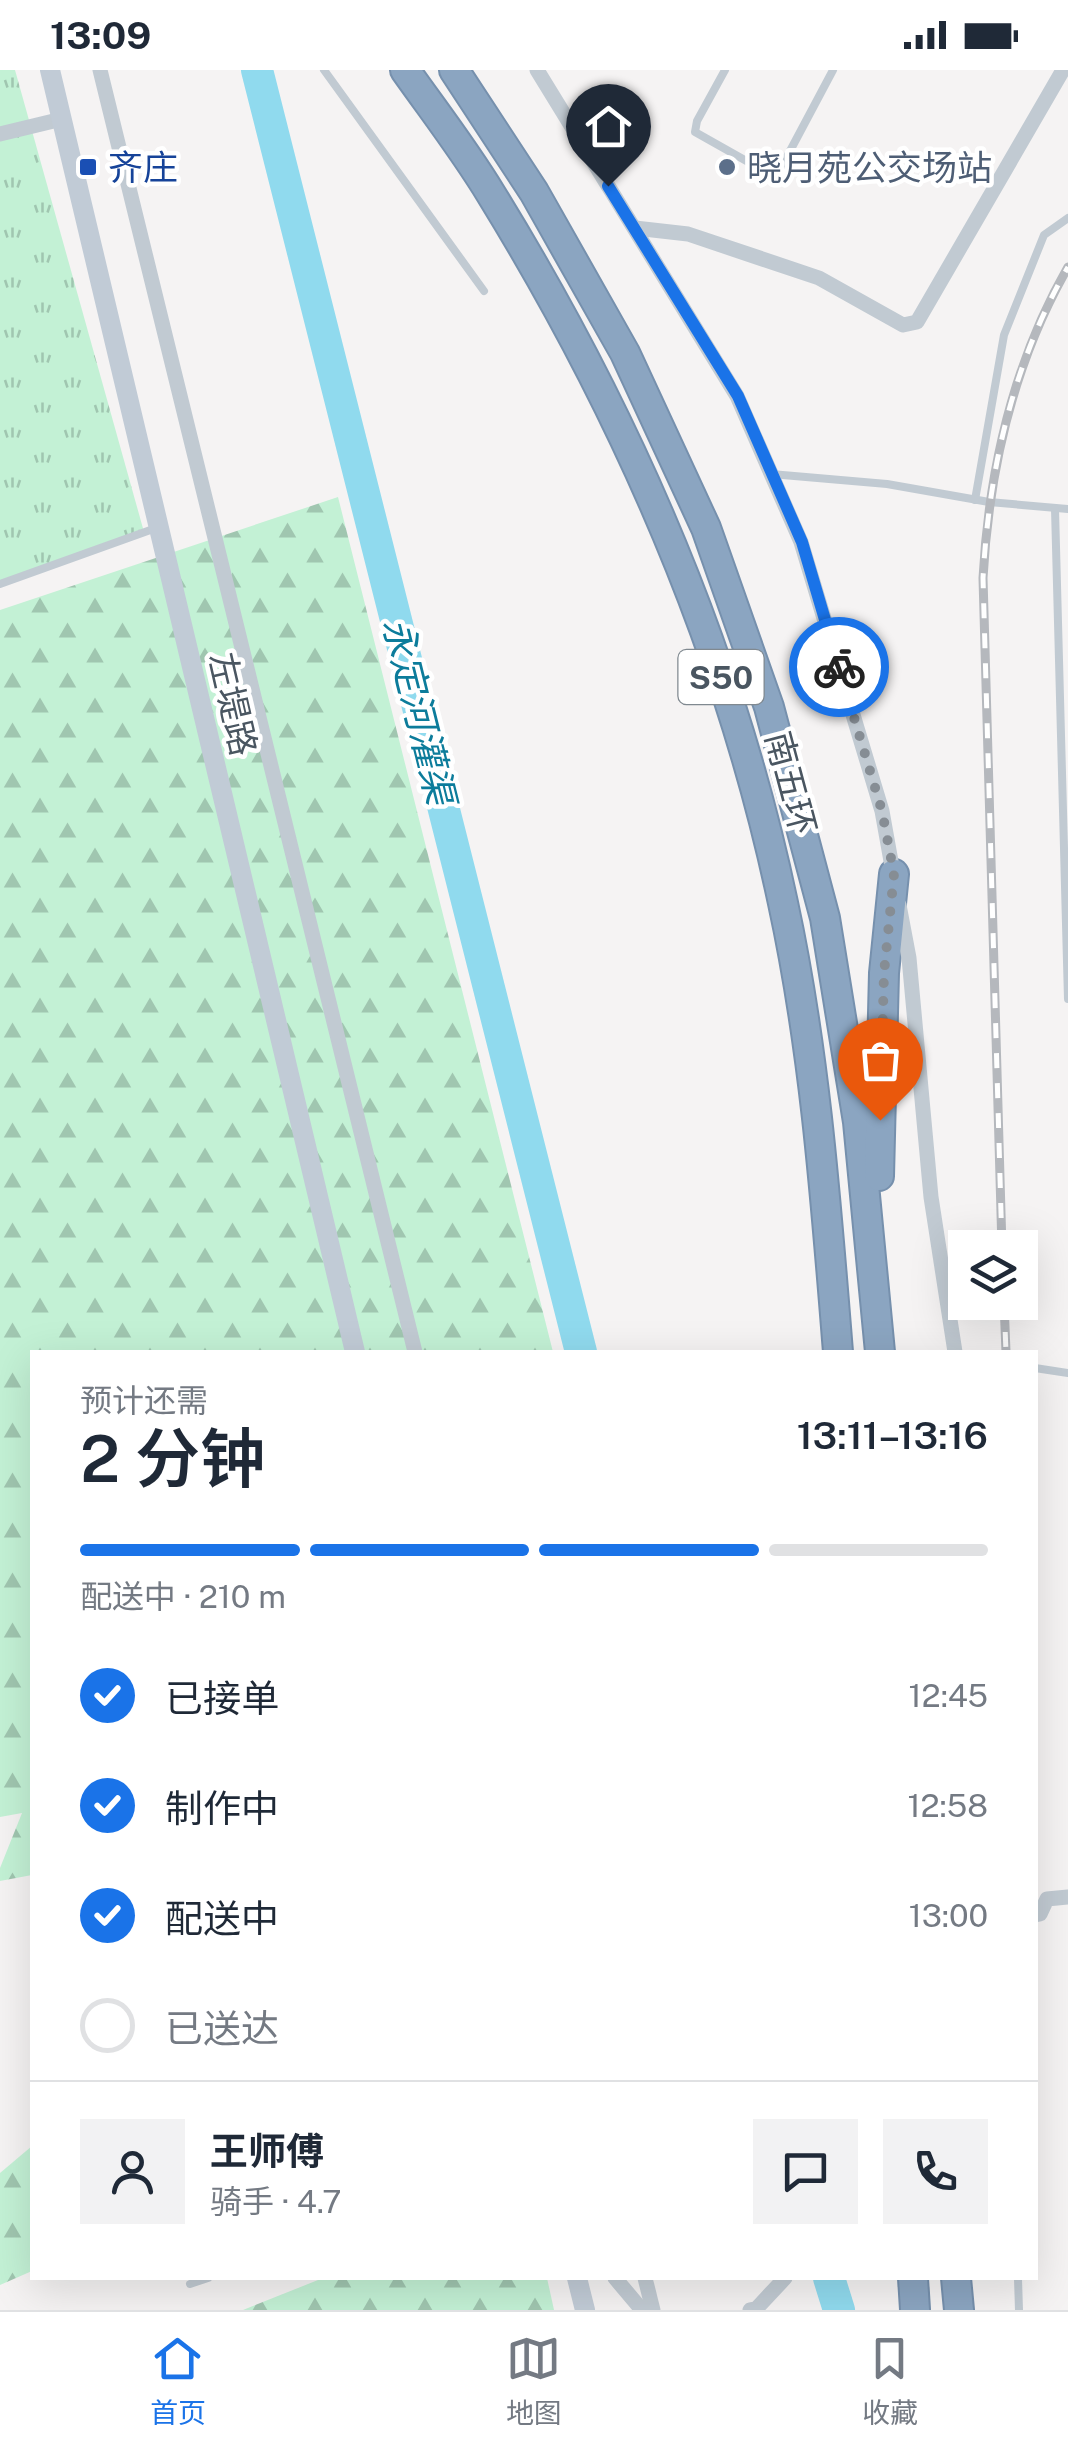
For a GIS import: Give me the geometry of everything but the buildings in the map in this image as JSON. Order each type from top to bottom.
[{"type":"highway","name":"南五环","points":[[405,70],[490,192],[588,361],[670,534],[734,716],[790,942],[821,1134],[838,1350]]},
{"type":"highway","name":"南五环","points":[[454,70],[534,192],[624,353],[706,528],[768,707],[824,918],[858,1122],[880,1350]]},
{"type":"highway","points":[[876,1303],[884,973],[894,874]]},
{"type":"highway","points":[[912,2280],[915,2310]]},
{"type":"highway","points":[[956,2280],[959,2310]]},
{"type":"main road","name":"左堤路","points":[[50,70],[355,1350]]},
{"type":"main road","points":[[578,2280],[585,2310]]},
{"type":"street","points":[[100,70],[415,1350]]},
{"type":"street","points":[[537,70],[738,396],[802,542],[882,811],[894,874],[909,958],[930,1197],[954,1350]]},
{"type":"street","points":[[635,228],[688,234],[819,278],[902,325],[917,322],[1063,70]]},
{"type":"street","points":[[0,134],[62,118]]},
{"type":"street","points":[[1038,1914],[1047,1899],[1068,1897]]},
{"type":"street","points":[[617,2280],[642,2310]]},
{"type":"street","points":[[646,2280],[653,2310]]},
{"type":"street","points":[[750,2310],[756,2309],[783,2280]]},
{"type":"lane","points":[[324,70],[484,291]]},
{"type":"lane","points":[[725,70],[695,132],[773,170],[782,166],[833,70]]},
{"type":"lane","points":[[975,500],[1004,335],[1044,235],[1068,218]]},
{"type":"lane","points":[[771,474],[887,484],[975,500],[1068,509]]},
{"type":"lane","points":[[1055,510],[1068,999]]},
{"type":"lane","points":[[0,584],[158,527]]},
{"type":"lane","points":[[1038,1368],[1068,1373]]},
{"type":"lane","points":[[190,2284],[202,2280]]},
{"type":"lane","points":[[1018,2280],[1020,2310]]},
{"type":"green space","points":[[0,70],[15,70],[144,532],[0,585]]},
{"type":"green space","points":[[338,497],[552,1350],[30,1350],[30,1875],[0,1881],[0,1868],[22,1813],[0,1817],[0,610]]},
{"type":"green space","points":[[30,2148],[30,2272],[0,2285],[0,2173]]},
{"type":"green space","points":[[318,2280],[547,2280],[554,2310],[243,2310]]},
{"type":"waterway","name":"永定河灌渠","points":[[257,70],[580,1350]]},
{"type":"waterway","name":"永定河灌渠","points":[[830,2280],[839,2310]]},
{"type":"railway","points":[[1001,1230],[983,578],[991,496],[1007,417],[1032,341],[1068,267]]},
{"type":"railway","points":[[1005,1320],[1006,1350]]},
{"type":"way so far","points":[[839,667],[882,811],[894,874],[884,973],[880,1120]]},
{"type":"place","name":"齐庄","points":[[88,167]]},
{"type":"place","name":"晓月苑公交场站","points":[[727,167]]},
{"type":"route","points":[[608,186],[738,396],[802,542],[839,667]]}]
